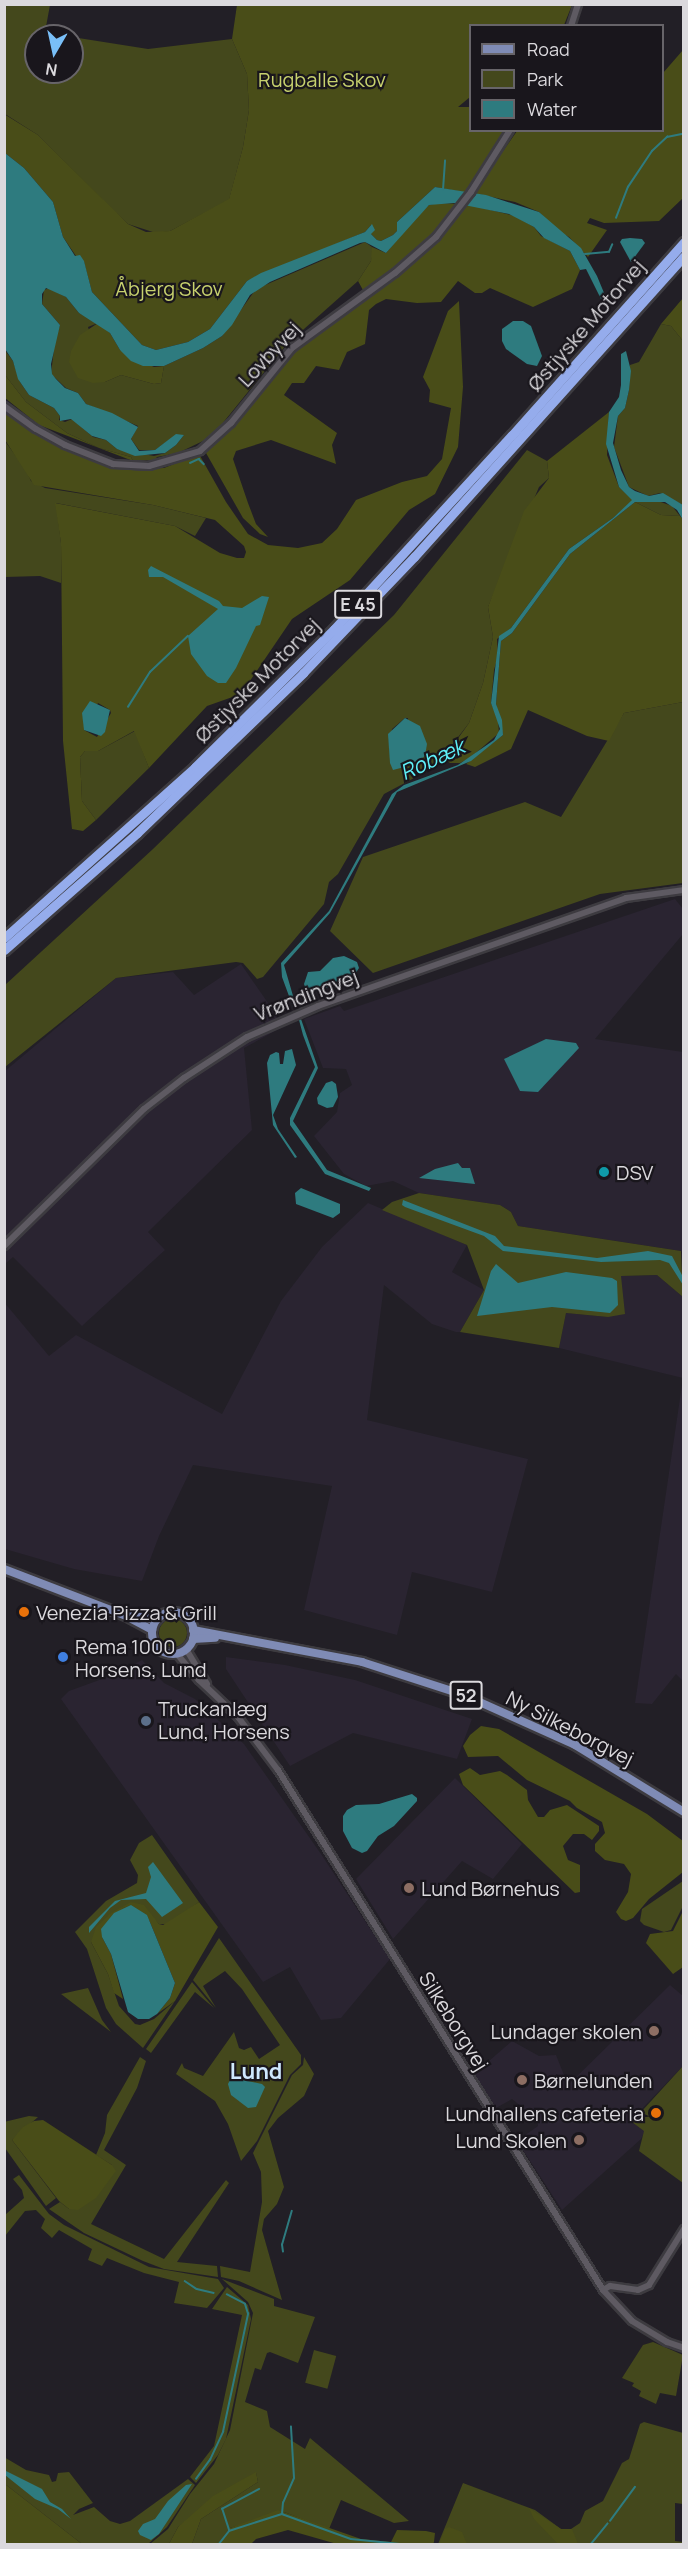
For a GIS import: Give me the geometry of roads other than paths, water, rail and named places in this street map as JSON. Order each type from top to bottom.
[{"type":"highway","name":"Østjyske Motorvej","points":[[4,938],[131,827],[327,637],[432,524],[684,242]]},
{"type":"highway","name":"Østjyske Motorvej","points":[[4,950],[137,833],[303,673],[414,558],[684,256]]},
{"type":"main road","name":"52","points":[[4,1569],[124,1615],[152,1630],[153,1642],[160,1650],[177,1653]]},
{"type":"main road","name":"52","points":[[124,1615],[156,1620],[167,1613],[180,1613],[189,1620],[193,1634]]},
{"type":"main road","points":[[152,1630],[156,1620]]},
{"type":"main road","points":[[177,1653],[186,1649],[193,1634]]},
{"type":"main road","name":"Ny Silkeborgvej","points":[[193,1634],[277,1644],[362,1662],[464,1695],[575,1745],[684,1812]]},
{"type":"street","points":[[572,24],[578,4]]},
{"type":"street","name":"Lovbyvej","points":[[4,406],[36,429],[65,445],[112,464],[149,466],[195,454],[216,440],[292,348],[404,266],[436,237],[471,192],[509,132]]},
{"type":"street","name":"Vrøndingvej","points":[[4,1246],[144,1109],[183,1078],[247,1037],[318,1006],[626,898],[684,890]]},
{"type":"street","name":"Silkeborgvej","points":[[186,1649],[213,1692]]},
{"type":"street","name":"Silkeborgvej","points":[[177,1653],[199,1680],[238,1717],[277,1769],[603,2290],[632,2321],[667,2342],[684,2348]]},
{"type":"street","points":[[603,2290],[610,2286],[638,2290],[649,2285],[684,2229]]},
{"type":"water","points":[[5,153],[24,168],[53,202],[63,237],[75,256],[80,255],[84,261],[92,292],[142,345],[156,350],[188,342],[210,329],[247,281],[261,273],[365,232],[372,224],[375,230],[371,234],[377,240],[381,241],[393,235],[397,231],[397,222],[435,187],[486,195],[539,212],[581,248],[607,300],[605,303],[602,301],[586,269],[580,270],[570,251],[544,238],[534,227],[509,214],[454,203],[429,205],[386,253],[365,242],[360,243],[270,282],[250,295],[232,325],[222,336],[203,348],[164,366],[143,366],[131,361],[120,350],[110,333],[79,313],[66,297],[46,288],[42,294],[42,304],[60,325],[51,364],[52,374],[56,379],[65,388],[78,393],[86,404],[112,413],[138,427],[131,439],[139,451],[155,450],[176,434],[184,435],[165,453],[135,456],[117,449],[106,440],[92,436],[71,419],[60,421],[60,416],[54,408],[29,395],[18,379],[13,361],[5,349]]},
{"type":"water","points":[[622,239],[642,239],[645,243],[631,262],[620,242]]},
{"type":"water","points":[[513,321],[523,321],[531,326],[542,356],[537,366],[527,364],[506,349],[502,341],[502,329]]},
{"type":"water","points":[[626,351],[631,371],[629,390],[625,408],[618,416],[613,443],[621,470],[629,487],[635,491],[649,496],[663,493],[683,505],[683,520],[677,510],[665,502],[635,502],[570,554],[512,633],[501,641],[496,704],[502,720],[503,735],[471,761],[397,792],[330,913],[284,965],[296,1006],[293,1007],[282,977],[281,963],[329,911],[392,794],[404,785],[458,765],[494,740],[500,729],[491,703],[499,636],[511,628],[569,549],[613,518],[632,500],[619,487],[606,444],[609,412],[619,397],[621,385],[621,354]]},
{"type":"water","points":[[151,566],[219,601],[223,606],[242,608],[262,596],[269,597],[260,625],[256,626],[236,668],[226,683],[218,683],[207,676],[191,654],[188,636],[218,609],[163,577],[149,577],[148,570]]},
{"type":"water","points":[[90,701],[110,710],[105,732],[101,736],[84,730],[82,713]]},
{"type":"water","points":[[405,718],[420,726],[427,744],[425,756],[412,765],[393,770],[390,763],[388,734]]},
{"type":"water","points":[[344,956],[357,962],[359,968],[351,980],[315,991],[305,987],[308,972],[320,971],[333,958]]},
{"type":"water","points":[[301,1019],[318,1068],[293,1121],[327,1170],[371,1188],[369,1191],[325,1174],[290,1125],[290,1118],[315,1067],[303,1035],[299,1020]]},
{"type":"water","points":[[546,1039],[576,1043],[579,1048],[538,1092],[520,1091],[504,1059]]},
{"type":"water","points":[[292,1049],[296,1065],[273,1115],[278,1129],[297,1157],[295,1158],[273,1125],[267,1063],[270,1055],[276,1052],[279,1053],[280,1064],[283,1064],[285,1051]]},
{"type":"water","points":[[332,1081],[336,1084],[338,1097],[333,1107],[327,1108],[318,1104],[317,1098],[326,1083]]},
{"type":"water","points":[[458,1163],[462,1168],[470,1168],[475,1184],[419,1178],[435,1169]]},
{"type":"water","points":[[301,1188],[340,1204],[340,1213],[333,1218],[296,1204],[295,1193]]},
{"type":"water","points":[[403,1200],[495,1236],[504,1246],[597,1258],[648,1251],[672,1256],[683,1277],[683,1285],[669,1263],[660,1260],[601,1262],[503,1251],[484,1236],[405,1207],[402,1205]]},
{"type":"water","points":[[496,1264],[518,1283],[566,1272],[612,1278],[617,1281],[618,1305],[610,1313],[552,1307],[477,1316],[491,1271]]},
{"type":"water","points":[[412,1794],[417,1801],[394,1826],[378,1836],[367,1851],[362,1853],[352,1848],[343,1831],[343,1816],[347,1810],[356,1805],[379,1804]]},
{"type":"water","points":[[153,1862],[183,1903],[162,1917],[146,1899],[121,1900],[110,1908],[89,1933],[89,1927],[115,1901],[146,1893],[151,1877],[148,1867]]},
{"type":"water","points":[[131,1905],[147,1915],[175,1983],[170,1998],[157,2014],[149,2019],[138,2019],[128,2012],[111,1954],[102,1937],[101,1929],[114,1913]]},
{"type":"water","points":[[238,2079],[262,2084],[265,2087],[256,2107],[248,2108],[231,2095],[228,2084],[230,2080]]},
{"type":"water","points":[[4,2470],[42,2489],[50,2502],[62,2509],[71,2519],[58,2509],[35,2499],[5,2475]]},
{"type":"water","points":[[192,2484],[159,2534],[151,2540],[140,2535],[138,2531],[143,2524],[155,2519],[168,2501],[186,2485]]},
{"type":"waterway","points":[[616,218],[628,187],[652,151],[667,137],[683,134]]},
{"type":"waterway","points":[[443,190],[445,161]]},
{"type":"waterway","points":[[585,254],[609,252],[612,245]]},
{"type":"waterway","points":[[190,463],[199,459],[204,464]]},
{"type":"waterway","points":[[128,707],[150,672],[188,636]]},
{"type":"waterway","points":[[283,2252],[282,2245],[292,2211]]},
{"type":"waterway","points":[[185,2281],[197,2289],[214,2293]]},
{"type":"waterway","points":[[196,2479],[210,2460],[223,2432],[248,2314],[245,2304],[227,2295]]},
{"type":"waterway","points":[[282,2514],[283,2503],[294,2478],[291,2427]]},
{"type":"waterway","points":[[610,2521],[635,2487]]},
{"type":"waterway","points":[[229,2530],[222,2509],[259,2489]]},
{"type":"waterway","points":[[219,2544],[229,2531],[282,2514],[351,2539],[400,2544]]},
{"type":"waterway","points":[[591,2544],[607,2524]]},
{"type":"place","name":"DSV","points":[[604,1172]]},
{"type":"place","name":"Venezia Pizza & Grill","points":[[24,1612]]},
{"type":"place","name":"Rema 1000 Horsens, Lund","points":[[63,1657]]},
{"type":"place","name":"Truckanlæg Lund, Horsens","points":[[146,1721]]},
{"type":"place","name":"Lund Børnehus","points":[[409,1888]]},
{"type":"place","name":"Lundager skolen","points":[[654,2031]]},
{"type":"place","name":"Børnelunden","points":[[522,2080]]},
{"type":"place","name":"Lundhallens cafeteria","points":[[656,2113]]},
{"type":"place","name":"Lund Skolen","points":[[579,2140]]},
{"type":"district","name":"Lund","points":[[256,2072]]},
{"type":"park label","name":"Rugballe Skov","points":[[322,79]]},
{"type":"park label","name":"Åbjerg Skov","points":[[169,288]]},
{"type":"water label","name":"Robæk","points":[[432,759]]}]
